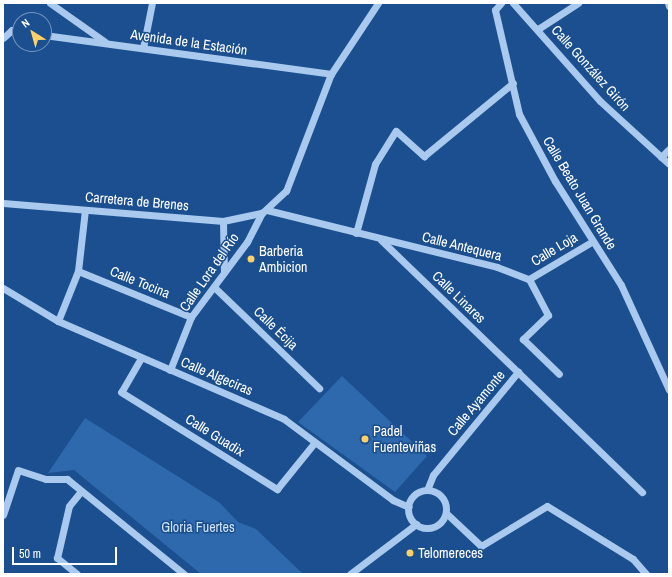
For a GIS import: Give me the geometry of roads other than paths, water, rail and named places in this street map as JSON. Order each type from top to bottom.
[{"type":"street","points":[[50,3],[108,44]]},
{"type":"street","points":[[143,48],[152,3]]},
{"type":"street","points":[[264,212],[286,191],[331,74],[378,3]]},
{"type":"street","name":"Calle Beato Juan Grande","points":[[502,3],[495,10],[519,114],[555,181],[621,285],[669,390]]},
{"type":"street","name":"Calle González Girón","points":[[513,3],[538,29],[600,101],[669,164]]},
{"type":"street","points":[[538,29],[578,3]]},
{"type":"street","points":[[3,38],[12,30]]},
{"type":"street","name":"Avenida de la Estación","points":[[52,36],[331,74]]},
{"type":"street","points":[[356,233],[375,164],[396,132],[424,156],[513,83]]},
{"type":"street","points":[[661,157],[669,149]]},
{"type":"street","name":"Carretera de Brenes","points":[[3,203],[223,222],[264,212]]},
{"type":"street","points":[[58,321],[78,271],[85,210]]},
{"type":"street","name":"Calle Antequera","points":[[264,212],[497,267],[529,279]]},
{"type":"street","name":"Calle Lora del Río","points":[[170,370],[192,316],[248,242],[264,212]]},
{"type":"street","points":[[223,222],[224,272]]},
{"type":"street","name":"Calle Linares","points":[[381,240],[642,492]]},
{"type":"street","name":"Calle Loja","points":[[529,279],[593,241]]},
{"type":"street","name":"Calle Tocina","points":[[78,271],[192,316]]},
{"type":"street","points":[[529,279],[548,315],[523,339],[559,374]]},
{"type":"street","name":"Calle Écija","points":[[214,287],[319,388]]},
{"type":"street","name":"Calle Algeciras","points":[[3,288],[58,321],[284,419],[393,500],[409,507]]},
{"type":"street","name":"Calle Guadix","points":[[142,358],[121,392],[277,489],[315,442]]},
{"type":"street","name":"Calle Ayamonte","points":[[427,490],[433,475],[518,372]]},
{"type":"street","points":[[3,515],[18,470],[46,479],[68,479],[184,574]]},
{"type":"street","points":[[416,524],[409,507],[417,493],[427,490],[442,497],[446,513],[482,546],[547,506],[633,559],[646,574]]},
{"type":"street","points":[[77,574],[57,558],[69,506],[81,491]]},
{"type":"street","points":[[350,574],[416,524],[434,526],[446,513]]},
{"type":"place","name":"Barberia Ambicion","points":[[251,259]]},
{"type":"place","name":"Padel Fuenteviñas","points":[[365,439]]},
{"type":"place","name":"Telomereces","points":[[410,553]]},
{"type":"park label","name":"Gloria Fuertes","points":[[198,527]]}]
